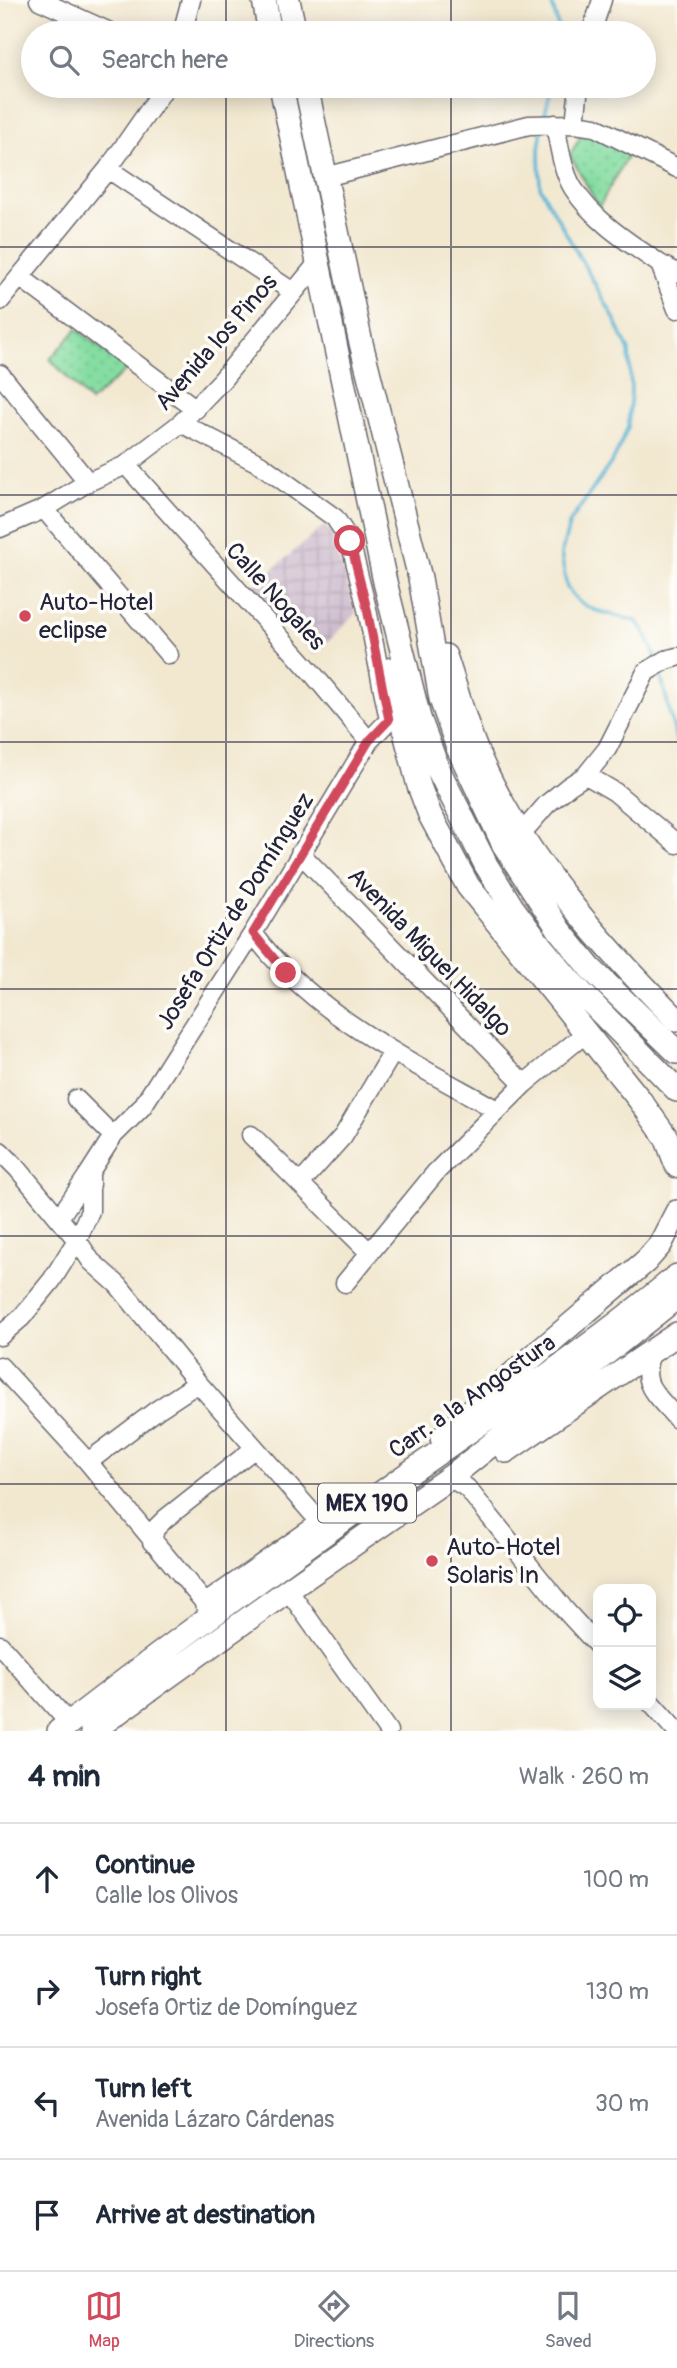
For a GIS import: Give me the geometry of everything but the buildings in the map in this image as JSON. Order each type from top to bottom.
[{"type":"main road","points":[[264,0],[268,21]]},
{"type":"main road","points":[[288,0],[292,21]]},
{"type":"main road","points":[[283,98],[385,582],[419,718],[438,769],[486,865],[512,907],[570,981],[677,1090]]},
{"type":"main road","points":[[309,98],[360,339],[420,578],[476,750],[521,834],[576,911],[604,945],[677,1020]]},
{"type":"main road","points":[[420,578],[441,699],[458,748],[504,845],[560,931],[590,968],[677,1052]]},
{"type":"main road","points":[[385,582],[395,717],[430,815],[468,886],[666,1137],[677,1166]]},
{"type":"main road","points":[[400,1480],[489,1394],[646,1261],[660,1245],[677,1212]]},
{"type":"main road","name":"Carr. a la Angostura","points":[[64,1727],[208,1608],[323,1527],[400,1480],[466,1435],[595,1341],[677,1276]]},
{"type":"main road","name":"Carr. a la Angostura","points":[[92,1731],[451,1476],[677,1297]]},
{"type":"main road","points":[[451,1476],[492,1460],[677,1334]]},
{"type":"street","points":[[39,0],[86,21]]},
{"type":"street","points":[[185,21],[191,0]]},
{"type":"street","points":[[595,21],[602,0]]},
{"type":"street","points":[[0,301],[108,169],[158,98]]},
{"type":"street","points":[[575,124],[578,98]]},
{"type":"street","points":[[325,177],[543,125],[575,124],[595,127],[677,168]]},
{"type":"street","points":[[543,125],[561,153],[572,186],[616,234],[660,264],[677,272]]},
{"type":"street","points":[[108,169],[293,292]]},
{"type":"street","name":"Avenida los Pinos","points":[[0,528],[44,509],[88,482],[125,465],[181,423],[196,409],[317,264]]},
{"type":"street","points":[[660,264],[677,309]]},
{"type":"street","points":[[20,277],[196,409]]},
{"type":"street","points":[[0,374],[88,482]]},
{"type":"street","points":[[181,423],[260,464],[335,518],[350,541],[395,717],[369,741]]},
{"type":"street","name":"Calle Nogales","points":[[125,465],[313,674],[369,741]]},
{"type":"street","points":[[44,509],[169,655]]},
{"type":"street","points":[[521,834],[547,804],[586,775],[607,749],[646,672],[677,657]]},
{"type":"street","name":"Josefa Ortiz de Domínguez","points":[[59,1218],[113,1136],[142,1107],[253,933],[369,741]]},
{"type":"street","points":[[586,775],[615,792],[677,844]]},
{"type":"street","name":"Avenida Miguel Hidalgo","points":[[300,853],[524,1084]]},
{"type":"street","points":[[253,933],[286,973],[331,1010],[393,1052],[497,1110]]},
{"type":"street","points":[[345,1283],[436,1172],[524,1084],[586,1033]]},
{"type":"street","points":[[300,1184],[343,1136],[393,1052]]},
{"type":"street","points":[[76,1099],[113,1136]]},
{"type":"street","points":[[251,1135],[369,1252]]},
{"type":"street","points":[[0,1151],[59,1218],[90,1261],[117,1285],[323,1527]]},
{"type":"street","points":[[0,1336],[21,1318],[52,1280],[77,1240],[90,1211],[90,1172]]},
{"type":"street","points":[[647,1383],[645,1369],[651,1352]]},
{"type":"street","points":[[0,1366],[88,1462],[208,1608]]},
{"type":"street","points":[[616,1376],[631,1374],[647,1383],[677,1419]]},
{"type":"street","points":[[88,1462],[198,1383]]},
{"type":"street","points":[[152,1542],[155,1530],[166,1519],[256,1448]]},
{"type":"street","points":[[451,1476],[467,1488],[565,1610],[593,1641]]},
{"type":"street","points":[[288,1590],[388,1731]]},
{"type":"street","points":[[0,1645],[64,1727]]},
{"type":"street","points":[[656,1709],[676,1731]]},
{"type":"shaded area","points":[[324,526],[331,532],[356,613],[315,655],[249,589]]},
{"type":"green space","points":[[585,128],[629,153],[599,207],[570,155]]},
{"type":"green space","points":[[77,329],[127,369],[90,402],[50,359]]},
{"type":"waterway","points":[[551,0],[557,21]]},
{"type":"waterway","points":[[544,118],[549,98]]},
{"type":"waterway","points":[[542,129],[539,149],[540,187],[614,318],[629,351],[631,391],[628,427],[615,457],[570,522],[561,554],[567,588],[579,602],[594,610],[636,621],[644,630],[656,658]]},
{"type":"waterway","points":[[660,672],[677,743]]},
{"type":"place","name":"Auto-Hotel eclipse","points":[[25,616]]},
{"type":"place","name":"Auto-Hotel Solaris In","points":[[432,1561]]},
{"type":"route","points":[[286,973],[253,933],[369,741],[389,720],[367,609],[350,541]]}]
